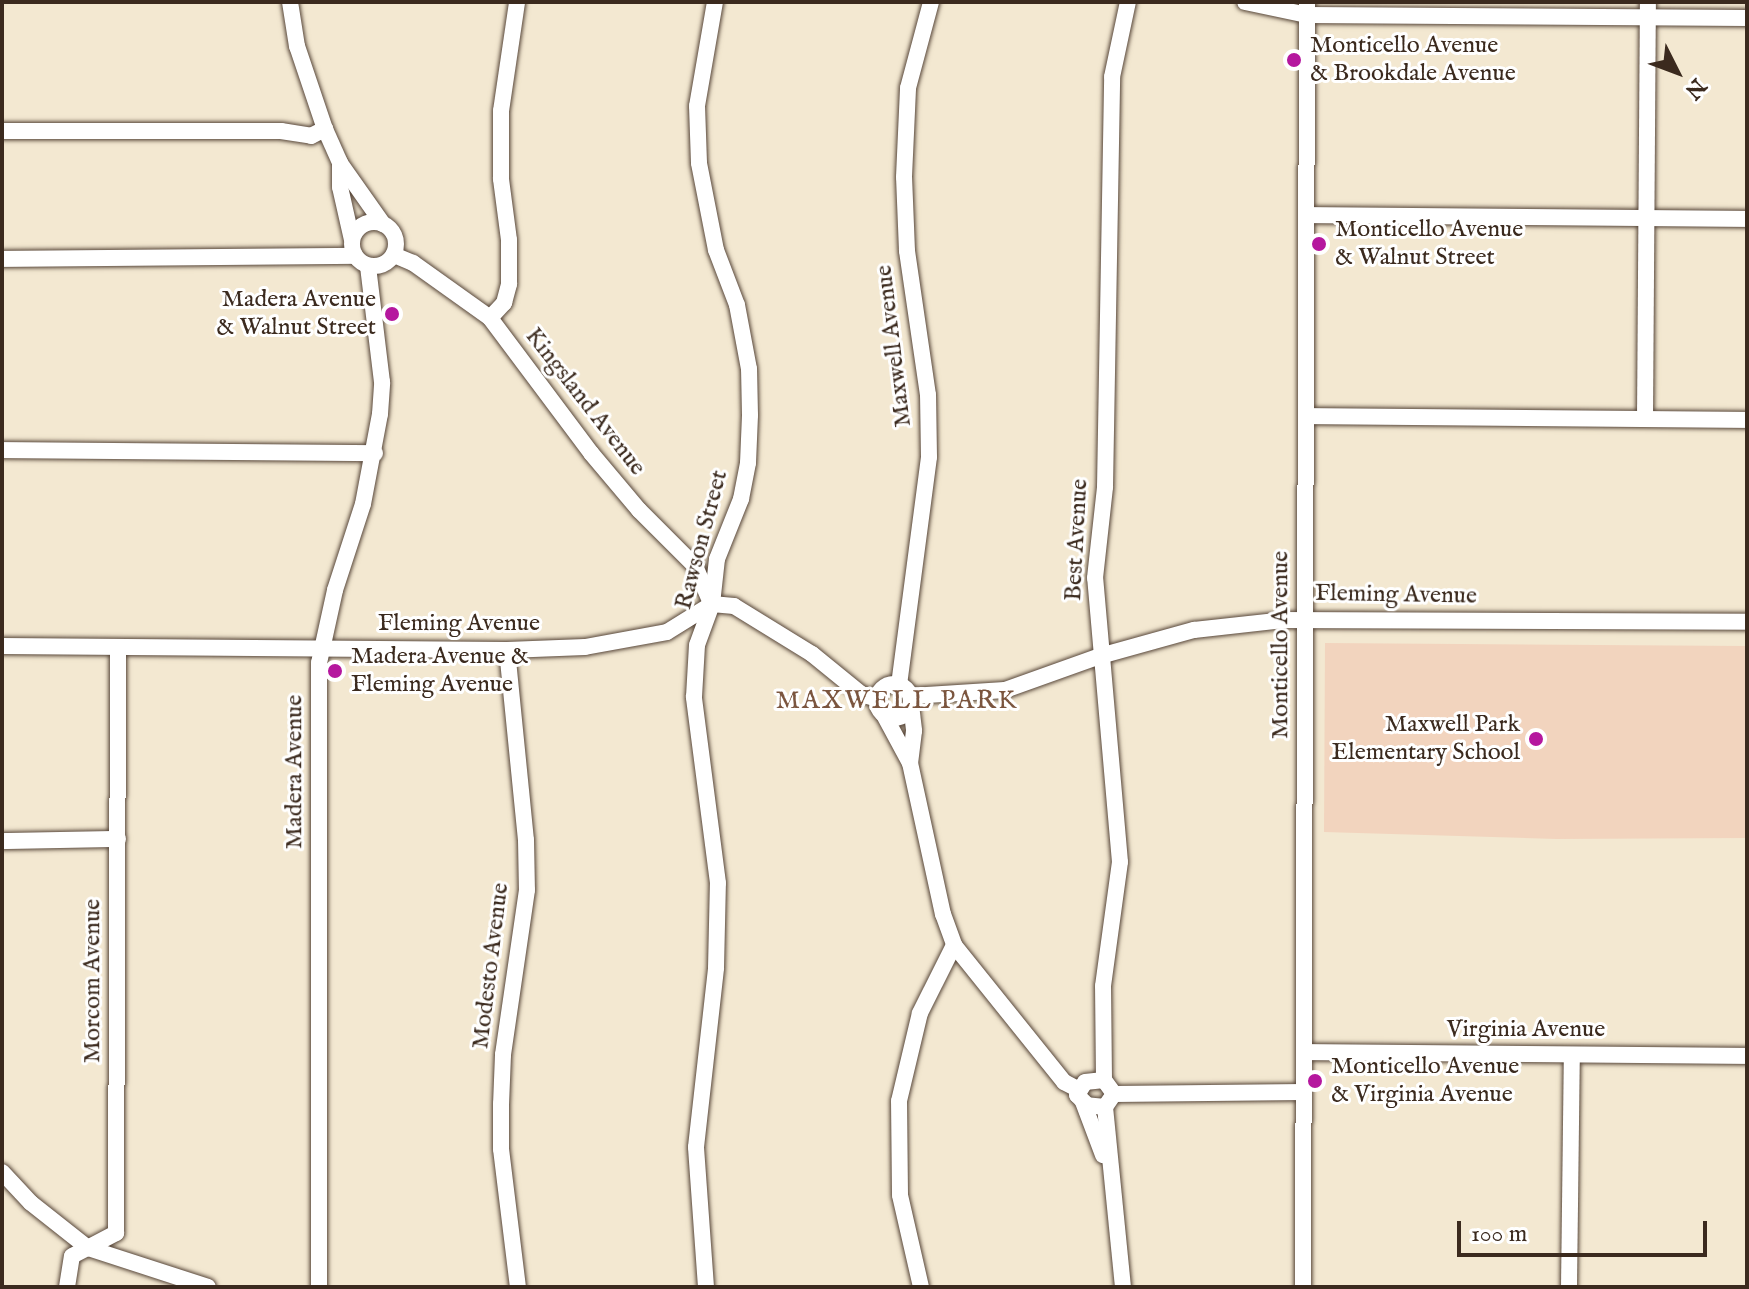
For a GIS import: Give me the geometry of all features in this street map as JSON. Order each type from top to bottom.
[{"type":"street","points":[[2,259],[358,254],[379,267],[394,255],[396,237],[383,224],[340,163],[325,129],[297,46],[290,2]]},
{"type":"street","points":[[490,318],[504,303],[509,284],[509,240],[501,179],[501,111],[517,2]]},
{"type":"street","name":"Rawson Street","points":[[706,1287],[696,1147],[716,968],[718,883],[694,697],[697,645],[712,604],[717,559],[733,527],[741,499],[748,463],[750,415],[749,369],[737,305],[716,250],[699,163],[697,106],[715,2]]},
{"type":"street","name":"Maxwell Avenue","points":[[907,695],[929,457],[928,395],[907,251],[904,177],[908,88],[931,2]]},
{"type":"street","name":"Best Avenue","points":[[1108,1094],[1103,986],[1120,862],[1120,826],[1100,656],[1095,578],[1105,487],[1112,77],[1128,2]]},
{"type":"street","points":[[1245,2],[1307,8],[1648,10],[1747,18]]},
{"type":"street","name":"Monticello Avenue","points":[[1303,1287],[1307,8]]},
{"type":"street","points":[[1645,419],[1648,10]]},
{"type":"street","points":[[2,131],[281,131],[311,136],[325,129]]},
{"type":"street","points":[[340,163],[340,187],[358,254]]},
{"type":"street","points":[[1307,215],[1747,219]]},
{"type":"street","points":[[358,254],[367,223],[383,224]]},
{"type":"street","name":"Madera Avenue","points":[[319,1287],[319,663],[335,590],[363,504],[375,453],[382,382],[358,254]]},
{"type":"street","name":"Kingsland Avenue","points":[[394,255],[413,263],[490,318],[591,453],[639,510],[695,566],[712,604]]},
{"type":"street","points":[[1306,416],[1747,420]]},
{"type":"street","points":[[2,450],[375,453]]},
{"type":"street","points":[[712,604],[734,606],[812,654],[861,694],[877,699],[910,763],[943,914],[954,945],[976,977],[1064,1082],[1096,1109],[1108,1094]]},
{"type":"street","name":"Fleming Avenue","points":[[2,646],[507,650],[585,647],[667,632],[712,604]]},
{"type":"street","name":"Fleming Avenue","points":[[907,695],[1005,690],[1100,656],[1194,630],[1305,618],[1747,622]]},
{"type":"street","name":"Morcom Avenue","points":[[67,1287],[72,1256],[116,1233],[118,647]]},
{"type":"street","name":"Modesto Avenue","points":[[507,650],[527,865],[523,935],[503,1055],[501,1104],[501,1149],[518,1287]]},
{"type":"street","points":[[877,699],[883,688],[907,695]]},
{"type":"street","points":[[884,715],[896,719],[905,715],[907,695]]},
{"type":"street","points":[[907,695],[914,731],[910,763]]},
{"type":"street","points":[[2,841],[118,839]]},
{"type":"street","points":[[921,1287],[900,1195],[899,1101],[920,1013],[954,945]]},
{"type":"street","name":"Virginia Avenue","points":[[1305,1052],[1747,1056]]},
{"type":"street","points":[[1569,1287],[1572,1055]]},
{"type":"street","points":[[1109,1172],[1081,1096],[1085,1082],[1108,1094],[1304,1092]]},
{"type":"street","points":[[1108,1094],[1109,1172],[1118,1222],[1123,1287]]},
{"type":"street","points":[[2,1172],[31,1203],[88,1248],[208,1287]]},
{"type":"shaded area","name":"Maxwell Park Elementary School","points":[[1325,643],[1747,646],[1747,838],[1557,839],[1324,832]]},
{"type":"place","name":"Monticello Avenue & Brookdale Avenue","points":[[1294,60]]},
{"type":"place","name":"Monticello Avenue & Walnut Street","points":[[1319,244]]},
{"type":"place","name":"Madera Avenue & Walnut Street","points":[[392,314]]},
{"type":"place","name":"Madera Avenue & Fleming Avenue","points":[[335,671]]},
{"type":"place","name":"Maxwell Park Elementary School","points":[[1536,739]]},
{"type":"place","name":"Monticello Avenue & Virginia Avenue","points":[[1315,1081]]},
{"type":"district","name":"MAXWELL PARK","points":[[897,701]]}]
